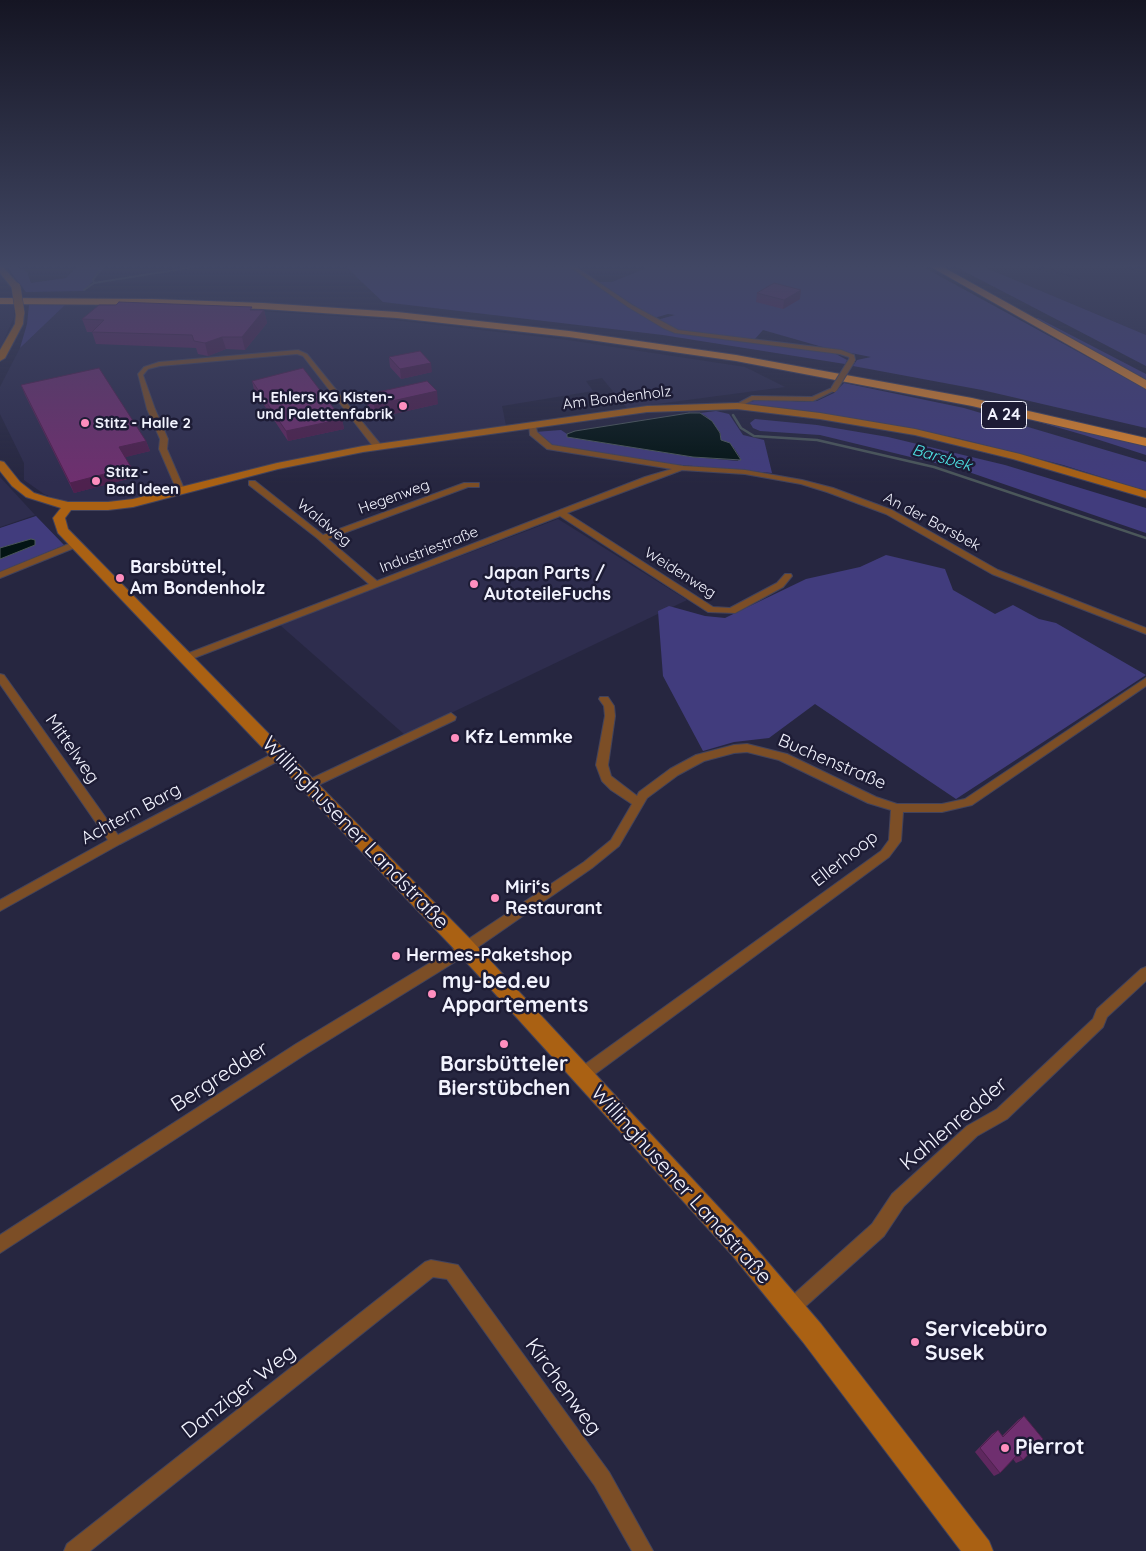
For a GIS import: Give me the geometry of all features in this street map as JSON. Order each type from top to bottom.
[{"type":"highway","points":[[602,339],[641,344],[861,381],[972,402],[1146,442]]},
{"type":"highway","points":[[657,339],[751,353],[901,379],[1146,434]]},
{"type":"highway","points":[[1065,339],[1146,385]]},
{"type":"highway","points":[[1083,339],[1139,367]]},
{"type":"highway","name":"A 24","points":[[861,381],[1042,425],[1137,454]]},
{"type":"main road","points":[[0,358],[10,339]]},
{"type":"main road","points":[[737,406],[820,416],[915,432],[1016,456],[1146,494]]},
{"type":"main road","name":"Am Bondenholz","points":[[68,506],[121,505],[277,466],[378,447],[648,409],[737,406]]},
{"type":"main road","points":[[0,464],[16,484],[30,494],[51,503],[68,506]]},
{"type":"main road","name":"Willinghusener Landstraße","points":[[68,506],[61,514],[59,522],[62,530],[466,948],[740,1248],[791,1308],[902,1448],[979,1551]]},
{"type":"street","name":"Am Bondenholz","points":[[737,339],[840,352],[852,356],[852,360],[834,389],[813,399],[752,398],[737,406]]},
{"type":"street","points":[[181,491],[163,449],[164,439],[151,409],[140,375],[146,368],[159,364],[298,352],[305,356],[378,447]]},
{"type":"street","name":"An der Barsbek","points":[[532,425],[533,433],[550,447],[683,468],[745,472],[830,490],[889,512],[995,572],[1146,631]]},
{"type":"street","name":"Industriestraße","points":[[185,658],[683,468]]},
{"type":"street","name":"Waldweg","points":[[252,483],[322,538],[376,585]]},
{"type":"street","name":"Hegenweg","points":[[322,538],[467,485],[476,485]]},
{"type":"street","name":"Weidenweg","points":[[562,513],[711,610],[732,611],[780,585],[788,576]]},
{"type":"street","points":[[0,576],[76,544]]},
{"type":"street","name":"Mittelweg","points":[[0,677],[116,841]]},
{"type":"street","points":[[898,808],[942,808],[968,802],[1146,681]]},
{"type":"street","points":[[604,699],[610,716],[602,765],[606,778],[615,787],[637,802]]},
{"type":"street","points":[[308,786],[451,717]]},
{"type":"street","name":"Buchenstraße","points":[[466,948],[588,865],[615,843],[637,802],[653,786],[700,758],[747,748],[784,757],[872,800],[898,808]]},
{"type":"street","name":"Achtern Barg","points":[[0,906],[116,841],[280,755]]},
{"type":"street","name":"Ellerhoop","points":[[582,1075],[885,854],[895,841],[898,808]]},
{"type":"street","name":"Bergredder","points":[[0,1245],[301,1049],[466,948]]},
{"type":"street","name":"Kahlenredder","points":[[791,1308],[878,1230],[898,1200],[972,1131],[1002,1114],[1098,1023],[1102,1013],[1146,973]]},
{"type":"street","name":"Danziger Weg","points":[[74,1551],[431,1268]]},
{"type":"street","name":"Kirchenweg","points":[[431,1268],[452,1271],[602,1479],[643,1551]]},
{"type":"shaded area","points":[[0,339],[4,339],[0,349]]},
{"type":"shaded area","points":[[23,339],[29,339],[20,348]]},
{"type":"shaded area","points":[[29,339],[562,339],[745,367],[785,387],[627,408],[602,378],[586,381],[593,391],[502,406],[506,426],[361,447],[134,500],[116,503],[80,503],[59,500],[44,494],[24,480],[24,463],[0,414],[0,387],[20,348]]},
{"type":"shaded area","points":[[690,339],[725,339],[834,353],[847,360],[845,364]]},
{"type":"shaded area","points":[[796,339],[1055,339],[1146,389],[1146,428],[982,390],[853,366],[857,360],[871,357],[826,348]]},
{"type":"shaded area","points":[[1070,339],[1079,339],[1146,374],[1146,382]]},
{"type":"shaded area","points":[[1095,339],[1146,339],[1146,366]]},
{"type":"shaded area","points":[[844,383],[964,408],[1146,462],[1146,491],[1063,465],[957,438],[864,420],[745,403],[764,399],[817,401],[834,393]]},
{"type":"shaded area","points":[[716,411],[729,414],[743,435],[764,440],[772,473],[671,464],[551,446],[535,432],[561,430],[567,434],[567,437],[693,457],[738,461],[740,457],[734,448],[721,440],[720,432],[706,416],[700,413]]},
{"type":"shaded area","points":[[689,413],[700,413],[712,421],[720,433],[721,440],[730,443],[741,460],[693,457],[567,437],[567,434],[575,431]]},
{"type":"shaded area","points":[[1011,414],[1146,446],[1146,455],[1084,435]]},
{"type":"shaded area","points":[[755,419],[817,425],[888,437],[1005,465],[1146,508],[1146,533],[960,469],[820,435],[760,431],[753,428],[750,423]]},
{"type":"shaded area","points":[[0,477],[35,515],[0,527]]},
{"type":"shaded area","points":[[36,516],[64,545],[0,572],[0,559],[35,545],[31,539],[0,548],[0,528]]},
{"type":"shaded area","points":[[558,519],[687,600],[405,735],[280,625]]},
{"type":"shaded area","points":[[31,539],[35,540],[35,545],[0,559],[0,548]]},
{"type":"shaded area","points":[[886,555],[945,569],[953,590],[995,614],[1013,605],[1039,619],[1056,623],[1146,675],[956,799],[815,704],[769,738],[734,742],[703,751],[663,676],[658,611],[669,606],[705,616],[725,618],[806,579],[860,567]]},
{"type":"building","points":[[193,339],[215,339],[205,343]]},
{"type":"building","points":[[420,351],[431,363],[400,369],[389,357]]},
{"type":"building","name":"Stitz - Halle 2","points":[[99,368],[146,441],[119,447],[131,467],[70,483],[21,385]]},
{"type":"building","points":[[303,368],[342,419],[286,431],[252,381]]},
{"type":"building","points":[[427,381],[437,391],[374,405],[365,395]]},
{"type":"building","name":"Pierrot","points":[[1024,1416],[1043,1439],[1023,1460],[1018,1454],[1000,1473],[980,1448],[998,1430],[1003,1437]]},
{"type":"waterway","name":"Barsbek","points":[[733,415],[741,428],[754,436],[817,440],[934,467],[1146,538]]},
{"type":"place","name":"H. Ehlers KG Kisten- und Palettenfabrik","points":[[403,406]]},
{"type":"place","name":"Stitz - Halle 2","points":[[85,423]]},
{"type":"place","name":"Stitz - Bad Ideen","points":[[96,481]]},
{"type":"place","name":"Barsbüttel, Am Bondenholz","points":[[120,578]]},
{"type":"place","name":"Japan Parts / AutoteileFuchs","points":[[474,584]]},
{"type":"place","name":"Kfz Lemmke","points":[[455,738]]},
{"type":"place","name":"Miri‘s Restaurant","points":[[495,898]]},
{"type":"place","name":"Hermes-Paketshop","points":[[396,956]]},
{"type":"place","name":"my-bed.eu Appartements","points":[[432,994]]},
{"type":"place","name":"Barsbütteler Bierstübchen","points":[[504,1044]]},
{"type":"place","name":"Servicebüro Susek","points":[[915,1342]]},
{"type":"place","name":"Pierrot","points":[[1005,1448]]}]
